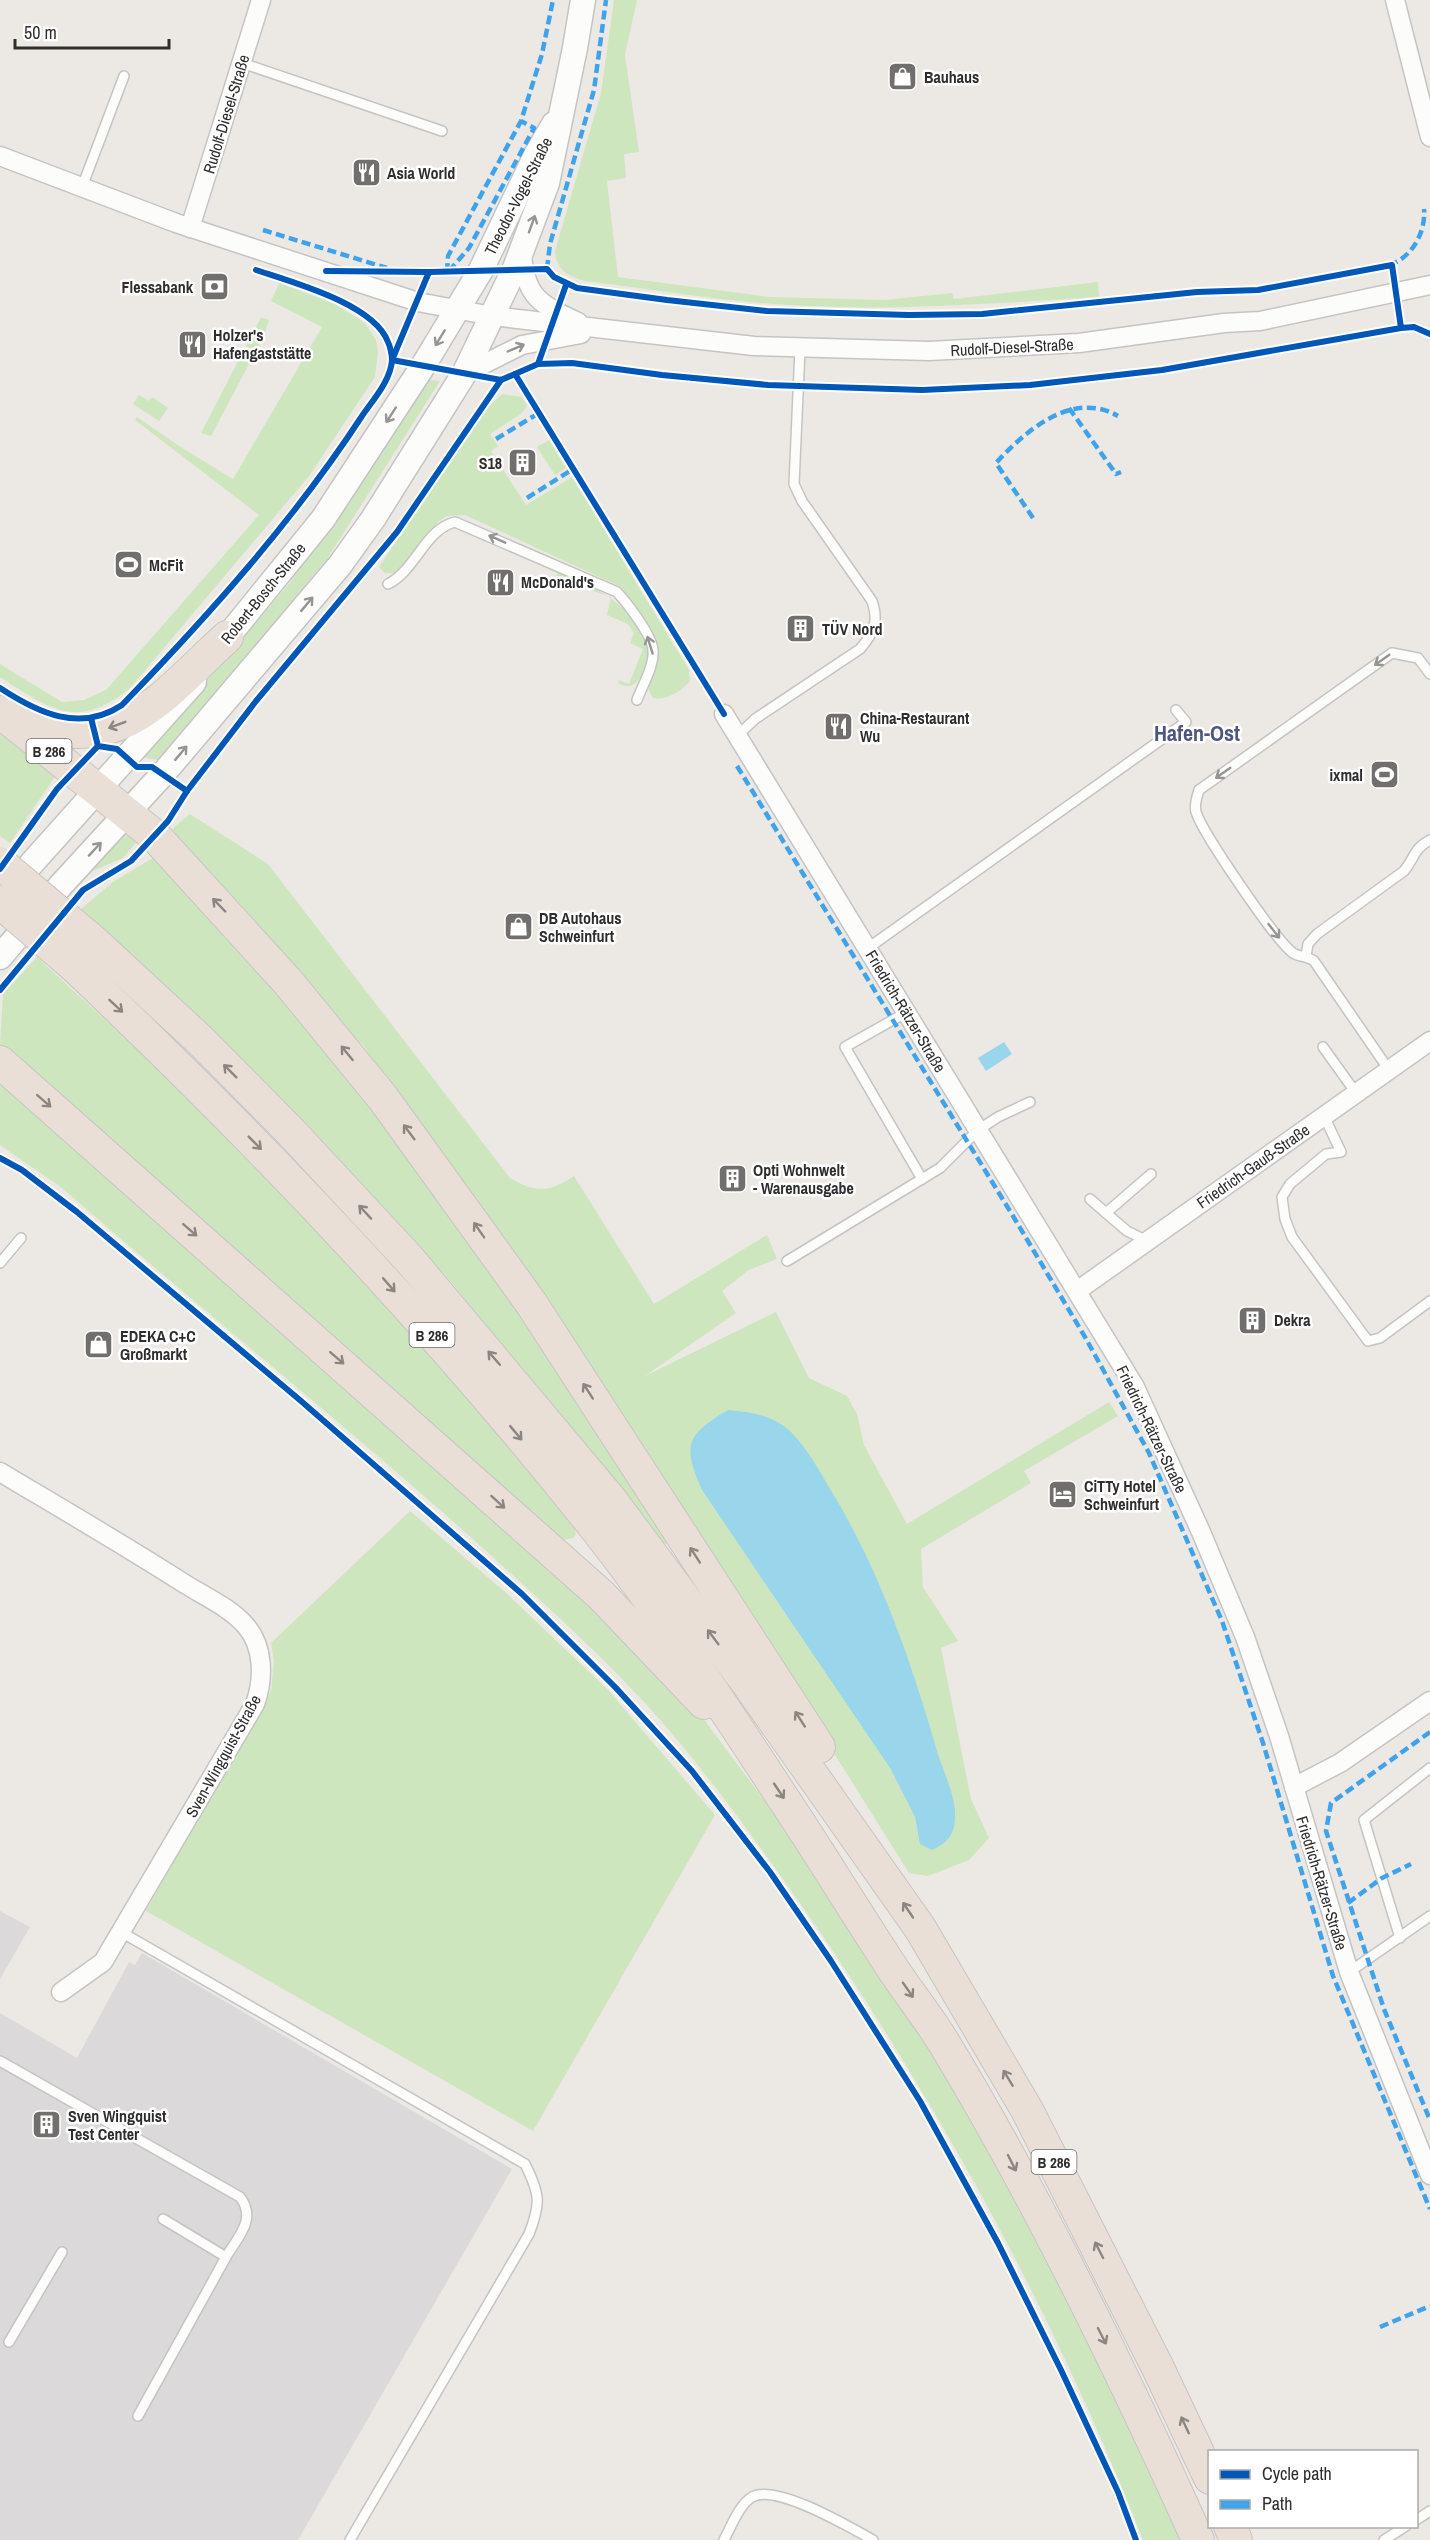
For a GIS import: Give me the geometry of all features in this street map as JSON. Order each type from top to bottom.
[{"type":"highway","name":"B 286","points":[[0,712],[32,725],[60,732],[95,733],[122,724],[147,710],[227,637]]},
{"type":"highway","name":"B 286","points":[[0,712],[155,836],[288,982],[383,1098],[531,1303],[832,1768],[874,1860]]},
{"type":"highway","name":"B 286","points":[[0,863],[94,942],[201,1041],[291,1132],[409,1259],[513,1380],[625,1518],[874,1860],[920,1928],[1027,2109],[1158,2368],[1208,2476]]},
{"type":"highway","name":"B 286","points":[[0,901],[74,966],[277,1164],[381,1276],[490,1401],[594,1527],[689,1656],[838,1880],[889,1963],[942,2039],[999,2138],[1114,2359],[1198,2540]]},
{"type":"highway","points":[[0,1062],[601,1595],[689,1689],[746,1743]]},
{"type":"street","name":"Rudolf-Diesel-Straße","points":[[190,228],[261,0]]},
{"type":"street","name":"Theodor-Vogel-Straße","points":[[492,316],[522,251],[547,183],[583,0]]},
{"type":"street","points":[[1395,0],[1430,136]]},
{"type":"street","name":"Theodor-Vogel-Straße","points":[[457,310],[481,270],[537,153],[562,112]]},
{"type":"street","name":"Rudolf-Diesel-Straße","points":[[0,156],[190,228],[418,302],[492,316],[800,349],[929,351],[1101,340],[1224,323],[1260,321],[1430,285]]},
{"type":"street","name":"Rudolf-Diesel-Straße","points":[[522,251],[524,279],[537,298],[557,312],[598,329]]},
{"type":"street","name":"Robert-Bosch-Straße","points":[[0,901],[97,790],[184,696],[227,637],[323,519],[457,310]]},
{"type":"street","points":[[0,957],[61,885],[128,813],[340,565],[373,519],[464,374],[492,316]]},
{"type":"street","points":[[464,374],[522,345],[598,329]]},
{"type":"street","name":"Friedrich-Rätzer-Straße","points":[[724,714],[1135,1387],[1202,1532],[1253,1659],[1349,1972],[1430,2175]]},
{"type":"street","name":"Friedrich-Gauß-Straße","points":[[1077,1291],[1430,1041]]},
{"type":"street","name":"Sven-Wingquist-Straße","points":[[0,1472],[103,1532],[225,1610],[245,1625],[259,1654],[260,1690],[255,1704],[103,1962],[61,1992]]},
{"type":"street","points":[[1294,1787],[1340,1763],[1430,1701]]},
{"type":"lane","points":[[242,63],[442,131]]},
{"type":"lane","points":[[82,187],[124,76]]},
{"type":"lane","points":[[737,736],[755,719],[860,649],[871,637],[876,618],[872,601],[802,501],[794,484],[800,349]]},
{"type":"lane","points":[[388,584],[407,572],[438,530],[455,522],[617,592],[627,603],[652,643],[654,652],[637,700]]},
{"type":"lane","points":[[1389,1070],[1314,961],[1292,952],[1256,908],[1196,812],[1199,790],[1392,653],[1418,658],[1430,674]]},
{"type":"lane","points":[[868,948],[1186,722],[1176,710]]},
{"type":"lane","points":[[1306,956],[1308,944],[1317,934],[1404,871],[1411,864],[1414,851],[1430,840]]},
{"type":"lane","points":[[906,1012],[845,1047],[922,1179]]},
{"type":"lane","points":[[1323,1047],[1356,1093]]},
{"type":"lane","points":[[787,1261],[940,1168],[978,1130],[998,1117],[1030,1102]]},
{"type":"lane","points":[[1324,1116],[1341,1152],[1326,1154],[1290,1184],[1282,1197],[1285,1219],[1292,1237],[1368,1341],[1380,1338],[1430,1301]]},
{"type":"lane","points":[[1106,1213],[1151,1174]]},
{"type":"lane","points":[[1090,1199],[1127,1231],[1147,1241]]},
{"type":"lane","points":[[0,1263],[21,1239]]},
{"type":"lane","points":[[1400,1938],[1364,1820],[1430,1768]]},
{"type":"lane","points":[[1349,1972],[1430,1916]]},
{"type":"lane","points":[[121,1932],[525,2164],[536,2187],[538,2209],[529,2234],[350,2540]]},
{"type":"lane","points":[[0,2061],[240,2197],[248,2207],[248,2219],[138,2416]]},
{"type":"lane","points":[[163,2219],[226,2258]]},
{"type":"lane","points":[[9,2342],[62,2252]]},
{"type":"lane","points":[[724,2540],[741,2509],[753,2497],[766,2495],[820,2510],[873,2540]]},
{"type":"lane","points":[[1384,2540],[1403,2528]]},
{"type":"shaded area","points":[[0,1911],[30,1927],[0,1979]]},
{"type":"shaded area","points":[[142,1953],[512,2169],[298,2540],[0,2540],[0,2013],[77,2058],[129,1962],[135,1965]]},
{"type":"green space","points":[[614,0],[637,0],[625,55],[639,152],[624,154],[626,178],[607,181],[618,277],[769,297],[885,300],[952,293],[954,299],[1098,282],[1099,297],[930,306],[803,306],[717,298],[585,281],[568,274],[560,268],[555,251],[601,93]]},
{"type":"green space","points":[[279,283],[335,304],[365,323],[376,340],[378,352],[375,377],[309,476],[131,687],[112,701],[95,709],[80,712],[65,711],[35,699],[0,677],[0,664],[62,702],[84,700],[106,690],[259,515],[135,420],[137,417],[233,479],[322,327],[271,301]]},
{"type":"green space","points":[[261,317],[269,320],[264,336],[211,436],[201,433]]},
{"type":"green space","points":[[426,379],[440,381],[327,559],[158,760],[141,757],[289,584]]},
{"type":"green space","points":[[502,394],[522,397],[527,406],[522,413],[490,434],[498,446],[491,451],[526,505],[572,477],[689,670],[690,681],[673,694],[658,699],[653,698],[648,689],[658,657],[658,646],[621,587],[465,515],[447,516],[439,521],[397,573],[385,573],[379,567],[487,408]]},
{"type":"green space","points":[[139,395],[149,401],[152,397],[168,408],[159,421],[133,404]]},
{"type":"green space","points":[[549,440],[566,468],[555,475],[537,447]]},
{"type":"green space","points":[[558,572],[588,585],[606,595],[555,578]]},
{"type":"green space","points":[[611,598],[635,622],[649,652],[640,678],[631,686],[618,683],[619,680],[629,684],[643,649],[630,643],[634,633],[628,624],[607,615]]},
{"type":"green space","points":[[0,725],[60,769],[10,843],[0,836]]},
{"type":"green space","points":[[190,814],[268,864],[510,1178],[527,1186],[542,1189],[557,1186],[574,1176],[654,1304],[767,1235],[777,1259],[749,1270],[722,1291],[736,1313],[645,1376],[776,1312],[809,1378],[847,1396],[857,1414],[864,1445],[907,1524],[1109,1402],[1118,1416],[1024,1471],[1031,1483],[921,1549],[923,1587],[958,1641],[941,1648],[971,1799],[989,1838],[969,1860],[928,1876],[909,1873],[738,1600],[363,1045],[349,1033],[172,833],[174,827]],"holes":[[[790,1432],[821,1474],[847,1519],[891,1614],[909,1663],[955,1813],[918,1834],[915,1817],[890,1768]]]},
{"type":"green space","points":[[127,835],[139,839],[123,858],[88,873],[118,839]]},
{"type":"green space","points":[[158,855],[358,1080],[501,1280],[673,1538],[664,1546],[446,1276],[244,1063],[81,909],[113,882]]},
{"type":"green space","points":[[37,957],[163,1073],[392,1310],[574,1524],[576,1534],[573,1538],[563,1540],[558,1536],[0,1045],[3,994]]},
{"type":"green space","points":[[0,1072],[495,1507],[700,1714],[776,1816],[965,2104],[1046,2254],[1140,2446],[1180,2540],[1143,2540],[1110,2459],[1037,2301],[955,2147],[910,2072],[816,1926],[712,1783],[668,1729],[601,1658],[465,1532],[62,1188],[0,1145]]},
{"type":"green space","points":[[410,1511],[504,1591],[608,1690],[715,1815],[533,2131],[146,1911],[271,1691],[274,1661],[271,1643]]},
{"type":"water","points":[[1004,1042],[1012,1054],[986,1071],[978,1058]]},
{"type":"water","points":[[728,1410],[753,1413],[769,1418],[791,1432],[818,1469],[866,1554],[906,1653],[954,1801],[955,1822],[952,1833],[946,1841],[932,1850],[920,1844],[915,1817],[890,1768],[702,1490],[692,1462],[690,1452],[692,1442],[703,1427]]},
{"type":"marked path","points":[[447,272],[448,256],[521,121],[542,54],[553,0]]},
{"type":"marked path","points":[[547,269],[550,244],[594,90],[606,0]]},
{"type":"marked path","points":[[449,271],[469,248],[534,128],[521,121]]},
{"type":"marked path","points":[[1389,265],[1404,257],[1416,243],[1423,226],[1424,209]]},
{"type":"marked path","points":[[263,230],[387,268]]},
{"type":"marked path","points":[[1069,408],[1116,474],[1121,472]]},
{"type":"marked path","points":[[1033,518],[996,463],[1021,438],[1051,417],[1084,408],[1101,409],[1118,416]]},
{"type":"marked path","points":[[496,439],[539,413]]},
{"type":"marked path","points":[[527,498],[573,469]]},
{"type":"marked path","points":[[737,766],[1013,1216],[1085,1337],[1149,1453],[1222,1621],[1263,1743],[1333,1976],[1430,2209]]},
{"type":"marked path","points":[[1430,1732],[1331,1803],[1326,1831],[1384,2009],[1430,2120]]},
{"type":"marked path","points":[[1348,1903],[1382,1878],[1411,1864]]},
{"type":"marked path","points":[[1380,2327],[1430,2306]]},
{"type":"cycle path","points":[[1401,328],[1392,265],[1258,290],[1197,292],[982,314],[909,315],[767,311],[667,300],[577,288],[554,277],[547,269],[429,272],[392,360],[501,380],[538,364],[572,363],[662,375],[768,385],[922,390],[1030,385],[1162,370],[1401,328],[1414,327],[1430,334]]},
{"type":"cycle path","points":[[0,688],[44,712],[75,719],[91,718],[122,705],[249,566],[336,455],[381,389],[392,360],[389,344],[380,328],[367,316],[330,296],[256,270]]},
{"type":"cycle path","points":[[326,271],[429,272]]},
{"type":"cycle path","points":[[538,364],[566,285]]},
{"type":"cycle path","points":[[515,374],[724,714]]},
{"type":"cycle path","points":[[0,990],[83,890],[131,861],[168,821],[187,791],[256,701],[397,532],[501,380]]},
{"type":"cycle path","points":[[91,718],[98,746],[117,749],[137,767],[152,767],[187,791]]},
{"type":"cycle path","points":[[0,869],[57,789],[98,746]]},
{"type":"cycle path","points":[[0,1158],[22,1170],[77,1212],[301,1401],[522,1594],[616,1688],[692,1771],[770,1872],[831,1961],[920,2101],[998,2243],[1061,2370],[1118,2492],[1136,2540]]},
{"type":"place","name":"Bauhaus","points":[[903,77]]},
{"type":"place","name":"Asia World","points":[[366,173]]},
{"type":"place","name":"Flessabank","points":[[214,287]]},
{"type":"place","name":"Holzer's Hafengaststätte","points":[[192,344]]},
{"type":"place","name":"S18","points":[[523,463]]},
{"type":"place","name":"McFit","points":[[128,565]]},
{"type":"place","name":"McDonald's","points":[[500,582]]},
{"type":"place","name":"TÜV Nord","points":[[801,629]]},
{"type":"place","name":"China-Restaurant Wu","points":[[839,727]]},
{"type":"place","name":"ixmal","points":[[1384,775]]},
{"type":"place","name":"DB Autohaus Schweinfurt","points":[[518,927]]},
{"type":"place","name":"Opti Wohnwelt - Warenausgabe","points":[[732,1179]]},
{"type":"place","name":"Dekra","points":[[1253,1320]]},
{"type":"place","name":"EDEKA C+C Großmarkt","points":[[99,1345]]},
{"type":"place","name":"CiTTy Hotel Schweinfurt","points":[[1063,1495]]},
{"type":"place","name":"Sven Wingquist Test Center","points":[[47,2125]]},
{"type":"district","name":"Hafen-Ost","points":[[1197,733]]}]
